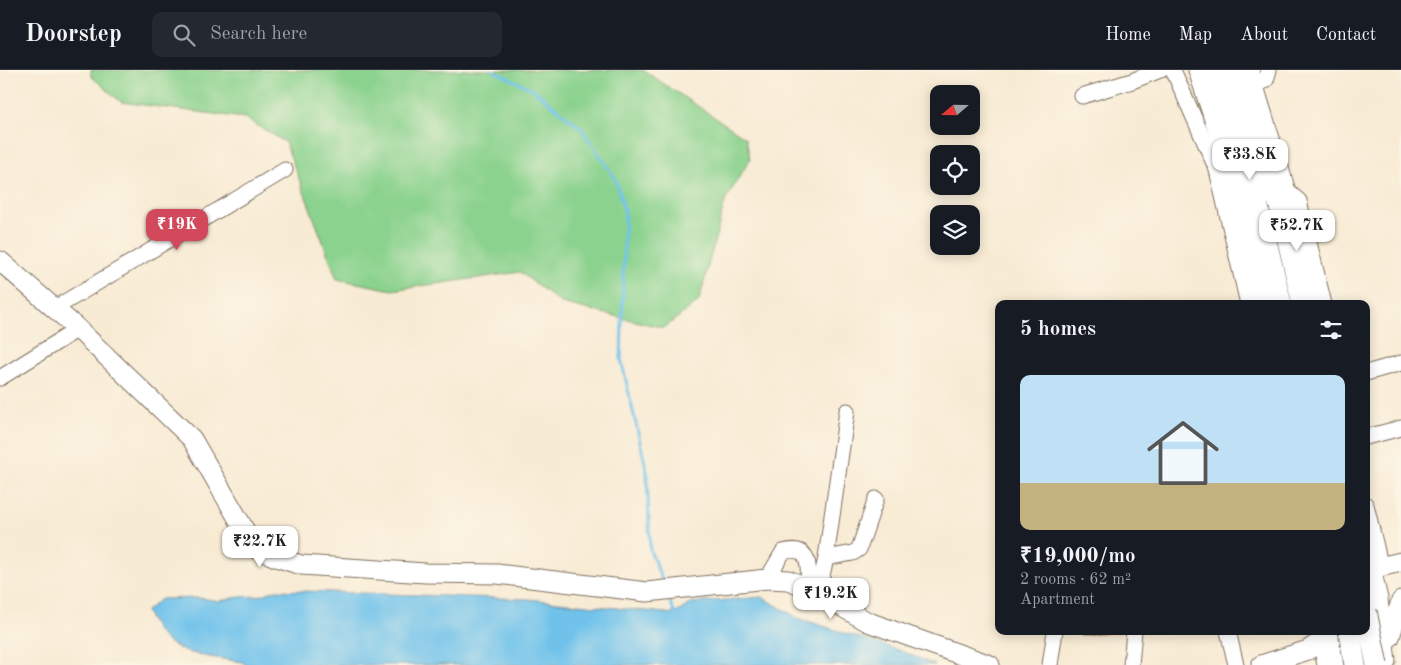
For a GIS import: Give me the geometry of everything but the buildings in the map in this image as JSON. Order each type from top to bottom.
[{"type":"highway","points":[[1214,70],[1254,191],[1280,300]]},
{"type":"highway","points":[[1233,70],[1280,206],[1302,300]]},
{"type":"highway","points":[[1370,631],[1377,665]]},
{"type":"highway","points":[[1332,635],[1355,665]]},
{"type":"main road","points":[[1198,70],[1223,147],[1262,300]]},
{"type":"main road","points":[[1251,78],[1286,190],[1313,300]]},
{"type":"main road","points":[[0,261],[78,328],[192,439],[255,548],[301,564],[426,573],[497,574],[646,592],[767,579],[788,580],[814,590],[868,622],[990,665]]},
{"type":"main road","points":[[1386,665],[1386,640],[1373,569],[1401,562]]},
{"type":"main road","points":[[1348,665],[1386,640],[1401,601]]},
{"type":"main road","points":[[1260,665],[1308,650],[1330,635]]},
{"type":"main road","points":[[1331,635],[1338,665]]},
{"type":"street","points":[[1082,96],[1132,81],[1160,70]]},
{"type":"street","points":[[1173,70],[1217,170],[1247,300]]},
{"type":"street","points":[[1251,78],[1266,80],[1268,70]]},
{"type":"street","points":[[1217,170],[1223,147]]},
{"type":"street","points":[[55,308],[285,170]]},
{"type":"street","points":[[1286,190],[1299,201],[1323,300]]},
{"type":"street","points":[[0,378],[78,328]]},
{"type":"street","points":[[1370,371],[1401,363]]},
{"type":"street","points":[[814,590],[826,558],[847,411]]},
{"type":"street","points":[[1370,436],[1401,428]]},
{"type":"street","points":[[826,558],[853,553],[859,549],[876,499]]},
{"type":"street","points":[[1370,542],[1373,569]]},
{"type":"street","points":[[767,579],[783,552],[793,549],[803,553],[808,560],[814,590]]},
{"type":"street","points":[[1050,665],[1054,635]]},
{"type":"street","points":[[1131,665],[1134,635]]},
{"type":"street","points":[[1229,635],[1236,665]]},
{"type":"street","points":[[1325,665],[1331,635]]},
{"type":"street","points":[[1386,640],[1394,665]]},
{"type":"green space","points":[[91,70],[643,70],[746,138],[750,159],[725,201],[699,301],[664,328],[561,303],[520,272],[392,290],[337,279],[285,142],[245,118],[121,102],[91,76]]},
{"type":"water","points":[[276,590],[528,599],[675,614],[691,603],[762,597],[798,618],[901,651],[935,665],[246,665],[242,662],[185,651],[173,645],[154,626],[146,611],[161,599],[200,598],[220,601],[238,597],[259,596]]},
{"type":"waterway","points":[[492,70],[534,90],[581,128],[615,178],[625,213],[621,359],[647,472],[650,550],[663,583]]},
{"type":"waterway","points":[[668,596],[675,614]]}]
